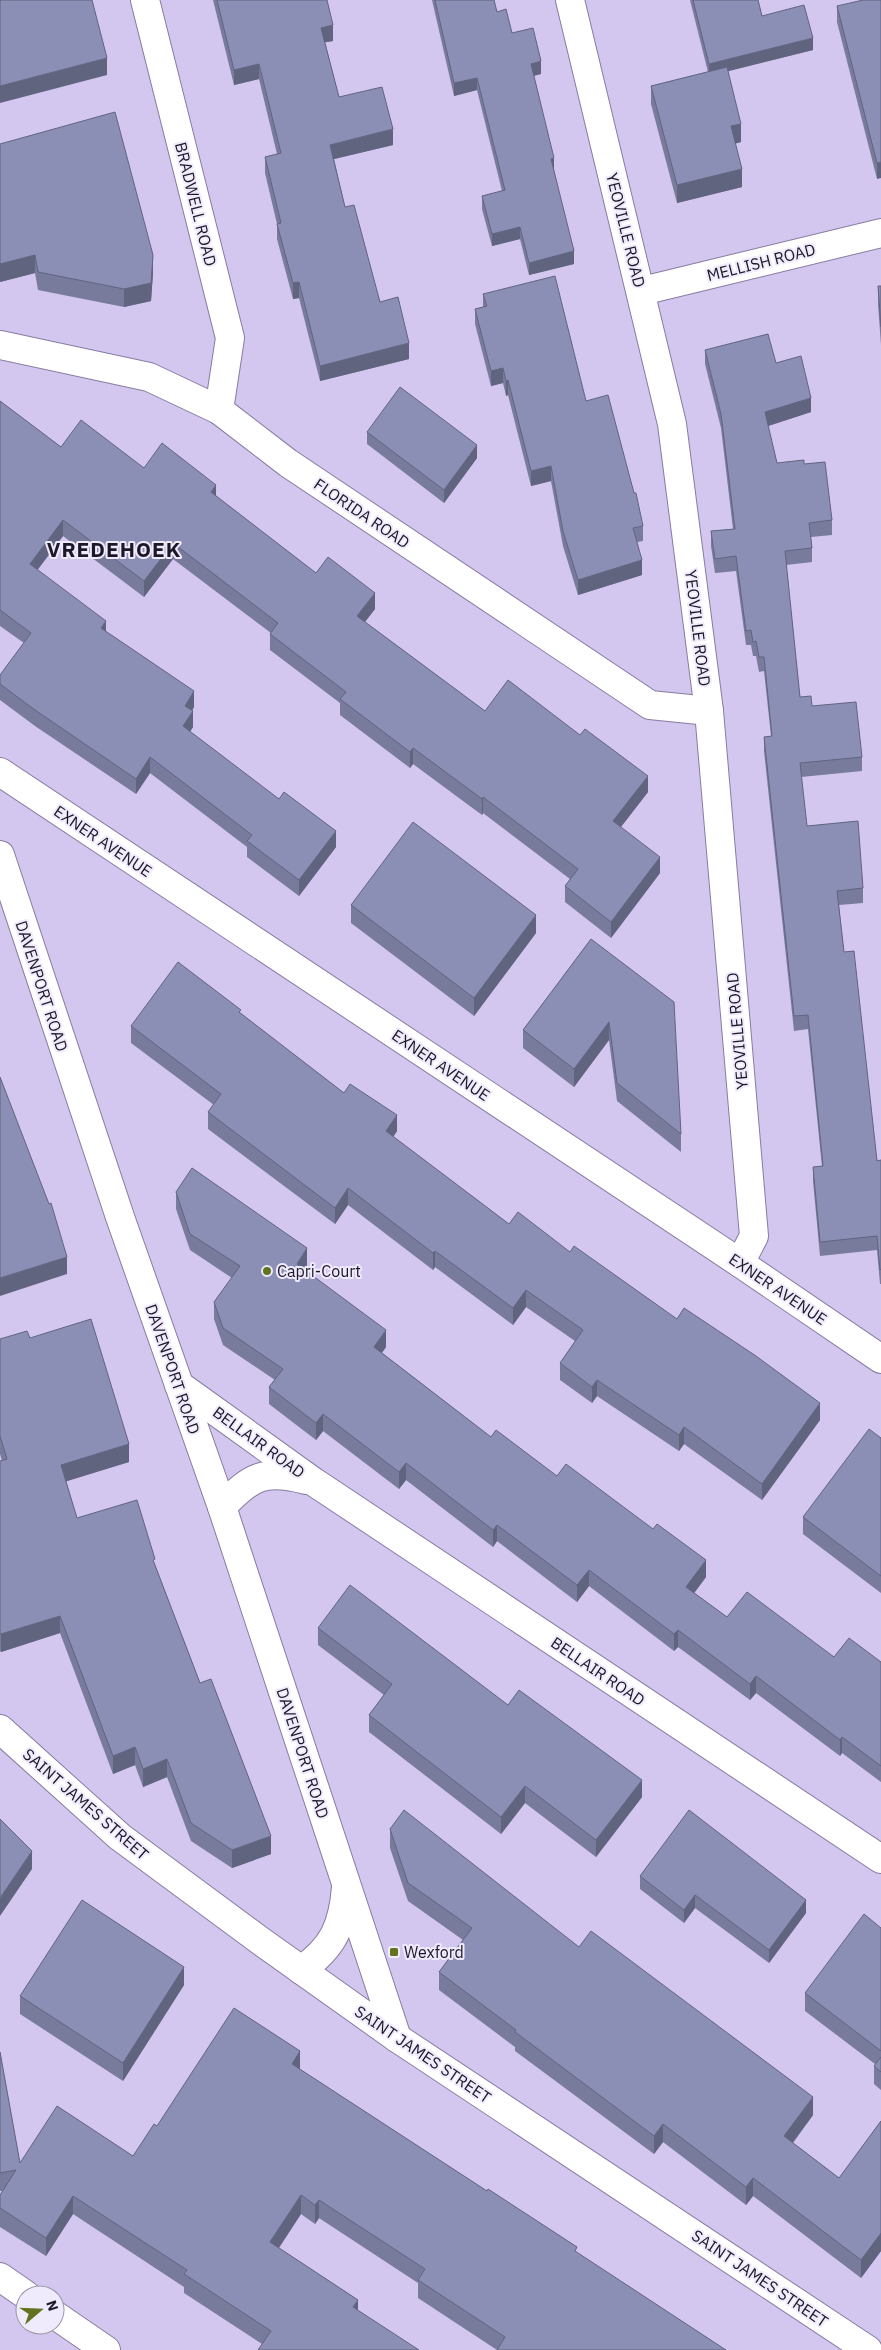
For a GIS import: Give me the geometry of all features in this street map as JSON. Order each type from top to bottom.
[{"type":"street","name":"BRADWELL ROAD","points":[[145,0],[230,338],[219,410]]},
{"type":"street","name":"YEOVILLE ROAD","points":[[570,0],[642,292],[672,424],[709,712],[754,1236],[740,1263]]},
{"type":"street","name":"MELLISH ROAD","points":[[642,292],[881,233]]},
{"type":"street","name":"FLORIDA ROAD","points":[[0,345],[149,377],[219,410],[288,463],[650,705],[709,712]]},
{"type":"street","name":"EXNER AVENUE","points":[[0,772],[740,1263],[881,1359]]},
{"type":"street","name":"DAVENPORT ROAD","points":[[0,855],[117,1208],[222,1507],[397,2038]]},
{"type":"street","name":"BELLAIR ROAD","points":[[179,1385],[314,1482],[881,1859]]},
{"type":"street","name":"BELLAIR ROAD","points":[[222,1507],[249,1481],[262,1476],[281,1474],[314,1482]]},
{"type":"street","name":"SAINT JAMES STREET","points":[[0,1729],[120,1837],[301,1970],[397,2038],[868,2350]]},
{"type":"street","name":"DAVENPORT ROAD","points":[[301,1970],[323,1953],[335,1935],[344,1908],[346,1883]]},
{"type":"street","points":[[0,2277],[15,2287]]},
{"type":"street","points":[[65,2322],[106,2350]]},
{"type":"building","points":[[0,0],[92,0],[107,58],[0,86]]},
{"type":"building","points":[[217,0],[327,0],[333,25],[321,28],[339,97],[382,87],[393,129],[330,145],[345,207],[354,205],[380,302],[398,297],[409,343],[320,366],[299,282],[293,283],[277,224],[281,223],[265,157],[281,153],[259,64],[234,70]]},
{"type":"building","points":[[435,0],[494,0],[497,12],[506,9],[512,33],[533,28],[541,61],[531,64],[554,158],[551,159],[574,251],[529,263],[520,227],[492,234],[482,196],[505,190],[477,78],[454,83]]},
{"type":"building","points":[[693,0],[758,0],[762,16],[804,5],[813,38],[709,64]]},
{"type":"building","points":[[863,0],[881,0],[881,162],[877,163],[837,6]]},
{"type":"building","points":[[727,67],[741,124],[731,126],[742,169],[677,185],[651,86]]},
{"type":"building","points":[[115,112],[153,255],[151,283],[124,289],[38,272],[35,255],[0,264],[0,144]]},
{"type":"building","points":[[555,276],[586,401],[608,395],[634,493],[636,493],[643,526],[633,528],[642,560],[578,580],[563,531],[551,466],[531,471],[508,380],[506,381],[503,368],[491,371],[475,309],[487,306],[483,294]]},
{"type":"building","points":[[878,286],[881,286],[881,327]]},
{"type":"building","points":[[768,334],[776,363],[801,356],[811,398],[765,412],[777,463],[804,460],[804,464],[825,462],[832,520],[809,523],[812,548],[785,551],[800,697],[811,696],[812,706],[856,702],[862,757],[800,763],[807,826],[858,821],[863,888],[837,891],[844,952],[854,951],[877,1161],[881,1160],[880,1270],[877,1236],[820,1242],[813,1167],[823,1166],[808,1015],[794,1016],[764,737],[772,736],[764,657],[759,657],[756,641],[753,642],[751,630],[746,631],[736,556],[715,559],[711,531],[735,529],[721,414],[705,350]]},
{"type":"building","points":[[400,387],[477,445],[444,490],[367,432]]},
{"type":"building","points":[[0,401],[61,447],[81,420],[144,468],[162,443],[216,485],[211,492],[316,573],[328,557],[375,593],[357,616],[485,711],[508,680],[580,735],[585,729],[648,776],[613,821],[660,857],[611,922],[565,886],[578,869],[483,797],[482,799],[413,748],[410,752],[340,699],[346,692],[270,634],[278,623],[173,543],[144,581],[63,520],[30,564],[106,621],[101,628],[194,691],[185,706],[193,711],[183,726],[279,799],[284,792],[336,831],[299,880],[247,841],[252,835],[150,757],[136,779],[0,684],[0,675],[31,633],[0,610]]},
{"type":"building","points":[[413,822],[536,915],[474,998],[351,905]]},
{"type":"building","points":[[591,939],[674,1002],[681,1134],[617,1083],[609,1022],[574,1069],[523,1030]]},
{"type":"building","points":[[178,962],[344,1093],[350,1084],[397,1115],[386,1131],[509,1224],[518,1212],[570,1252],[574,1246],[677,1319],[684,1308],[756,1356],[820,1403],[762,1484],[684,1427],[679,1435],[597,1380],[592,1387],[560,1363],[583,1330],[526,1290],[513,1308],[435,1251],[433,1253],[348,1188],[335,1208],[208,1112],[221,1094],[131,1026]]},
{"type":"building","points":[[0,1077],[49,1204],[51,1203],[67,1257],[0,1278]]},
{"type":"building","points":[[192,1168],[307,1248],[297,1264],[386,1330],[374,1347],[491,1437],[496,1430],[557,1476],[566,1464],[653,1529],[657,1524],[706,1560],[686,1587],[727,1617],[747,1592],[834,1657],[849,1638],[881,1662],[881,1766],[842,1737],[840,1740],[756,1676],[750,1684],[678,1630],[674,1634],[589,1570],[577,1585],[497,1525],[493,1530],[406,1463],[399,1472],[323,1414],[316,1423],[269,1387],[283,1369],[223,1328],[214,1302],[240,1266],[190,1234],[176,1192]]},
{"type":"building","points":[[91,1319],[129,1444],[61,1465],[77,1518],[137,1500],[155,1559],[153,1560],[200,1683],[211,1679],[271,1836],[232,1850],[191,1823],[167,1759],[143,1769],[135,1747],[113,1756],[60,1616],[0,1633],[0,1461],[7,1459],[0,1436],[0,1339],[27,1331],[30,1338]]},
{"type":"building","points":[[869,1429],[881,1438],[881,1576],[803,1517]]},
{"type":"building","points":[[350,1585],[508,1705],[519,1690],[642,1780],[596,1840],[525,1786],[501,1817],[369,1715],[392,1684],[318,1628]]},
{"type":"building","points":[[404,1810],[579,1947],[591,1931],[813,2097],[784,2136],[839,2178],[881,2121],[881,2233],[861,2260],[753,2178],[746,2187],[663,2124],[654,2136],[515,2032],[516,2030],[439,1972],[472,1928],[408,1883],[390,1829]]},
{"type":"building","points":[[689,1810],[806,1900],[769,1950],[695,1895],[684,1910],[640,1876]]},
{"type":"building","points":[[0,1819],[32,1851],[0,1898]]},
{"type":"building","points":[[82,1900],[184,1967],[123,2063],[20,1996]]},
{"type":"building","points":[[864,1914],[881,1928],[881,2051],[805,1993]]},
{"type":"building","points":[[234,2008],[300,2051],[292,2064],[487,2191],[488,2189],[577,2247],[575,2251],[726,2350],[497,2350],[505,2337],[418,2280],[425,2269],[319,2200],[315,2205],[301,2195],[270,2242],[358,2300],[353,2307],[419,2350],[258,2350],[271,2331],[184,2274],[187,2270],[73,2196],[46,2238],[0,2208],[0,2195],[16,2170],[0,2173],[0,2052],[20,2163],[57,2106],[133,2156],[154,2124],[157,2126]]},
{"type":"building","points":[[881,2057],[881,2072],[874,2066]]},
{"type":"place","name":"Capri-Court","points":[[267,1271]]},
{"type":"place","name":"Wexford","points":[[394,1952]]},
{"type":"district","name":"VREDEHOEK","points":[[114,549]]}]
